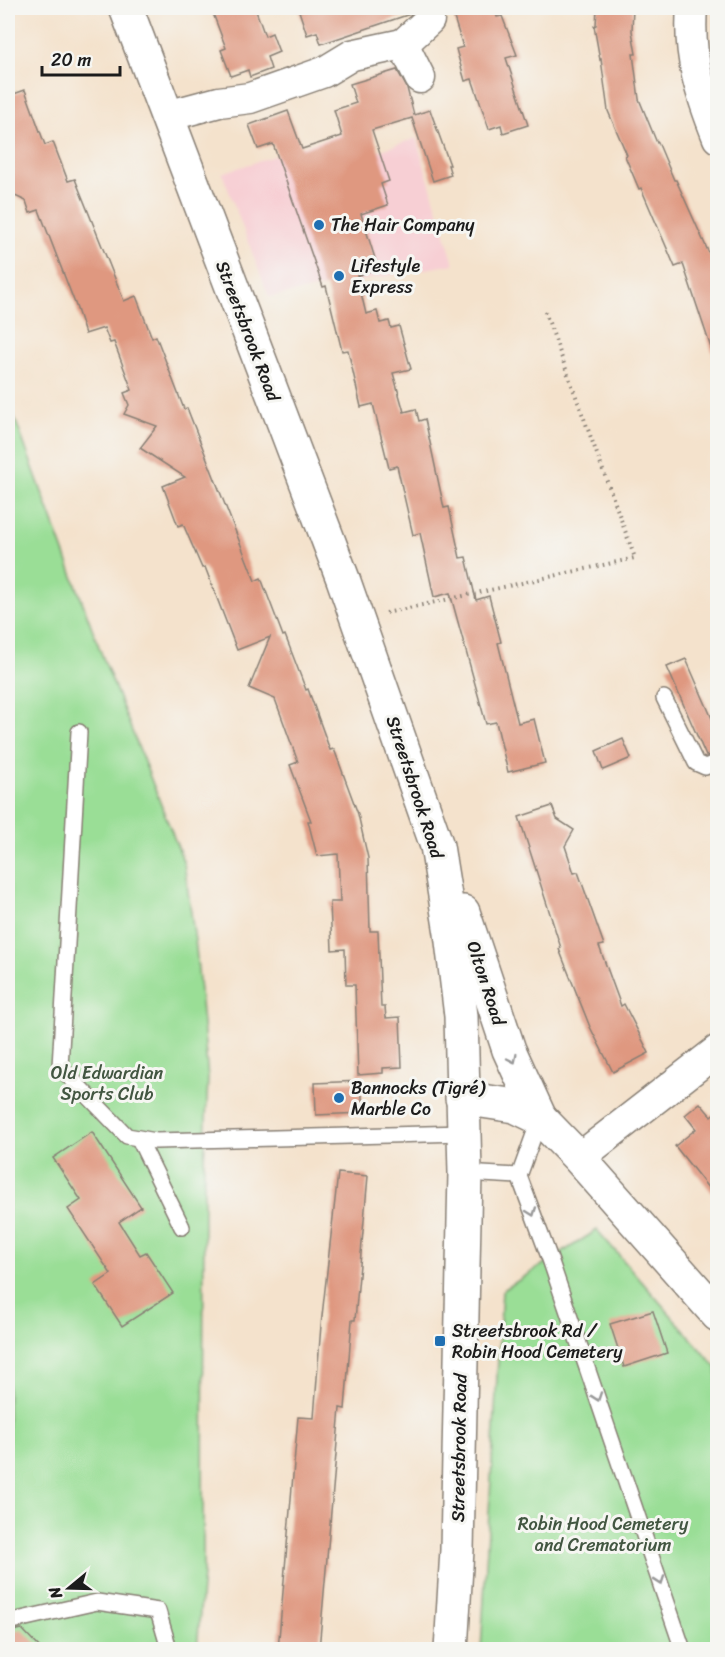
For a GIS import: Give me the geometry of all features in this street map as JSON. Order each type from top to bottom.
[{"type":"main road","name":"Streetsbrook Road","points":[[126,8],[358,620],[437,846],[461,1016],[465,1173],[457,1550],[451,1650]]},
{"type":"main road","name":"Olton Road","points":[[437,846],[466,921],[509,1050],[540,1118],[579,1158],[717,1315]]},
{"type":"main road","name":"Olton Road","points":[[462,1098],[515,1106],[540,1118]]},
{"type":"street","points":[[692,8],[691,52],[701,97],[717,138]]},
{"type":"street","points":[[166,116],[219,102],[250,98],[324,72],[352,55],[403,44],[429,20]]},
{"type":"street","points":[[403,44],[420,78]]},
{"type":"street","points":[[579,1158],[717,1050]]},
{"type":"lane","points":[[664,698],[696,763],[705,767],[717,762]]},
{"type":"lane","points":[[79,732],[60,1067],[127,1136],[156,1141],[463,1133]]},
{"type":"lane","points":[[540,1118],[519,1176],[683,1650]]},
{"type":"lane","points":[[139,1138],[182,1227]]},
{"type":"lane","points":[[465,1173],[519,1176]]},
{"type":"lane","points":[[8,1622],[97,1602],[158,1611],[167,1650]]},
{"type":"path","points":[[358,620],[635,558],[544,309]]},
{"type":"shaded area","points":[[345,133],[353,160],[416,138],[454,264],[269,297],[222,173]]},
{"type":"green space","name":"Old Edwardian Sports Club","points":[[8,400],[102,655],[184,863],[196,948],[208,1078],[204,1162],[203,1574],[197,1649],[8,1649]]},
{"type":"green space","name":"Robin Hood Cemetery and Crematorium","points":[[597,1230],[717,1368],[717,1649],[481,1650],[502,1291]]},
{"type":"building","points":[[211,8],[255,8],[265,36],[272,33],[279,52],[267,57],[271,69],[250,77],[248,70],[231,76],[221,50],[226,48]]},
{"type":"building","points":[[311,8],[417,8],[410,14],[321,44],[317,32],[307,35],[299,11]]},
{"type":"building","points":[[451,8],[494,8],[497,17],[502,16],[517,55],[506,58],[528,125],[503,133],[501,125],[489,129],[472,79],[465,81],[456,49],[463,47]]},
{"type":"building","points":[[597,8],[633,8],[632,31],[636,54],[633,54],[639,99],[717,271],[717,357],[714,357],[683,264],[675,267],[641,188],[639,189],[608,111],[594,26],[596,25]]},
{"type":"building","points":[[397,70],[407,88],[414,115],[430,110],[450,165],[448,165],[451,175],[433,181],[412,118],[372,130],[389,181],[381,184],[388,205],[361,214],[378,268],[357,276],[366,314],[377,311],[380,323],[389,321],[391,328],[399,326],[411,369],[393,373],[404,412],[416,409],[419,421],[425,419],[444,508],[449,507],[460,558],[466,557],[476,600],[489,596],[518,723],[534,719],[545,763],[508,772],[496,722],[486,724],[450,593],[434,597],[420,533],[413,535],[397,466],[389,468],[373,404],[361,407],[348,350],[342,351],[326,286],[323,287],[273,144],[258,149],[249,125],[288,111],[302,149],[342,136],[334,110],[356,103],[350,84]]},
{"type":"building","points":[[25,90],[45,145],[53,142],[68,181],[75,179],[124,301],[136,296],[152,338],[156,336],[255,581],[261,578],[283,636],[285,635],[306,690],[308,689],[330,750],[334,749],[358,814],[368,858],[370,931],[378,931],[381,1007],[385,1007],[386,1018],[400,1017],[402,1067],[383,1068],[383,1073],[358,1075],[355,985],[346,985],[345,949],[332,950],[330,902],[340,902],[338,854],[317,856],[308,821],[311,821],[290,765],[298,762],[275,699],[249,688],[270,637],[237,650],[205,567],[202,568],[183,524],[178,526],[163,486],[185,477],[140,448],[157,426],[124,414],[129,405],[124,393],[132,390],[114,342],[110,343],[104,328],[85,334],[39,210],[30,213],[26,201],[15,196],[8,176],[8,96]]},
{"type":"building","points":[[686,659],[717,730],[717,753],[706,756],[667,667]]},
{"type":"building","points":[[623,739],[631,758],[603,770],[596,751]]},
{"type":"building","points":[[552,806],[557,819],[574,830],[565,846],[574,873],[578,872],[604,945],[599,946],[621,1006],[624,1004],[649,1053],[613,1072],[590,1027],[559,949],[561,948],[519,817]]},
{"type":"building","name":"Bannocks (Tigré) Marble Co","points":[[361,1081],[363,1113],[316,1115],[315,1083]]},
{"type":"building","points":[[700,1103],[711,1116],[717,1111],[717,1199],[675,1146],[696,1129],[685,1115]]},
{"type":"building","points":[[92,1132],[141,1207],[119,1222],[140,1255],[146,1252],[173,1293],[122,1326],[95,1285],[111,1274],[68,1209],[81,1200],[53,1158]]},
{"type":"building","points":[[338,1173],[368,1176],[345,1409],[340,1408],[319,1650],[278,1650],[298,1417],[314,1418],[321,1325]]},
{"type":"building","points":[[653,1311],[667,1353],[624,1367],[610,1324]]},
{"type":"building","points":[[22,1629],[42,1650],[8,1650],[8,1636],[13,1631]]},
{"type":"place","name":"The Hair Company","points":[[319,225]]},
{"type":"place","name":"Lifestyle Express","points":[[339,276]]},
{"type":"place","name":"Bannocks (Tigré) Marble Co","points":[[339,1098]]},
{"type":"place","name":"Streetsbrook Rd / Robin Hood Cemetery","points":[[440,1341]]}]
